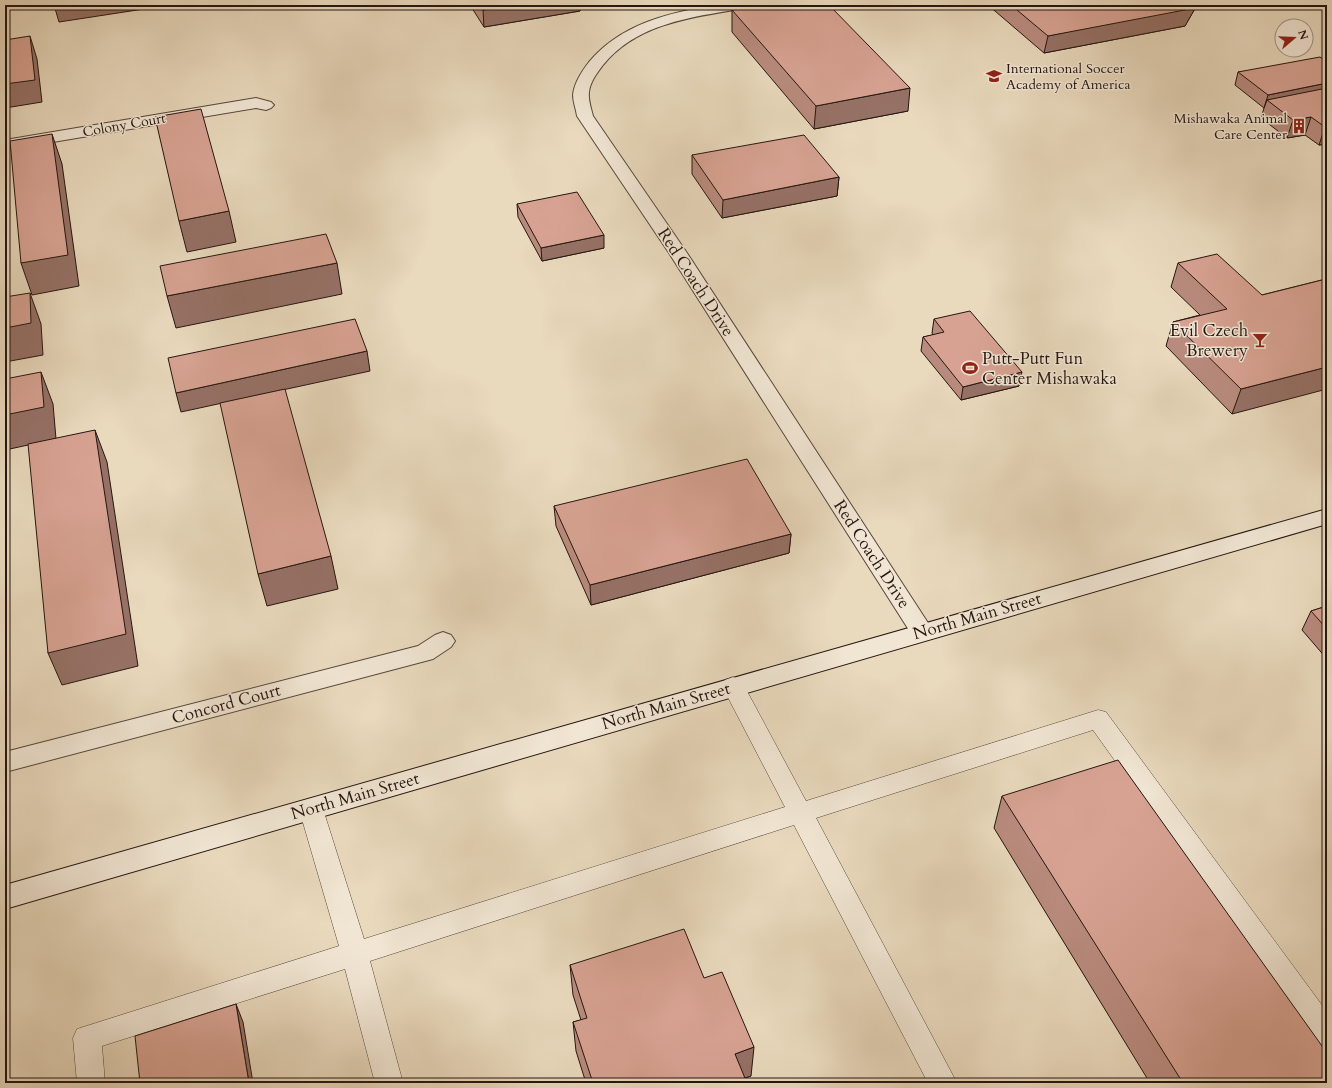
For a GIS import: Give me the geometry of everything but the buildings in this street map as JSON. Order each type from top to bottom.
[{"type":"street","name":"Red Coach Drive","points":[[740,5],[674,17],[646,26],[622,38],[597,61],[587,77],[581,95],[585,116],[678,253],[922,632]]},
{"type":"street","name":"Colony Court","points":[[5,145],[256,103],[266,105]]},
{"type":"street","name":"North Main Street","points":[[5,897],[1327,516]]},
{"type":"street","name":"Concord Court","points":[[5,762],[425,653],[444,641]]},
{"type":"lane","points":[[733,686],[943,1083]]},
{"type":"lane","points":[[91,1083],[86,1038],[801,814],[1098,719],[1327,1035]]},
{"type":"lane","points":[[311,809],[355,954],[389,1083]]},
{"type":"place","name":"International Soccer Academy of America","points":[[994,76]]},
{"type":"place","name":"Mishawaka Animal Care Center","points":[[1299,126]]},
{"type":"place","name":"Evil Czech Brewery","points":[[1260,340]]},
{"type":"place","name":"Putt-Putt Fun Center Mishawaka","points":[[970,368]]}]
